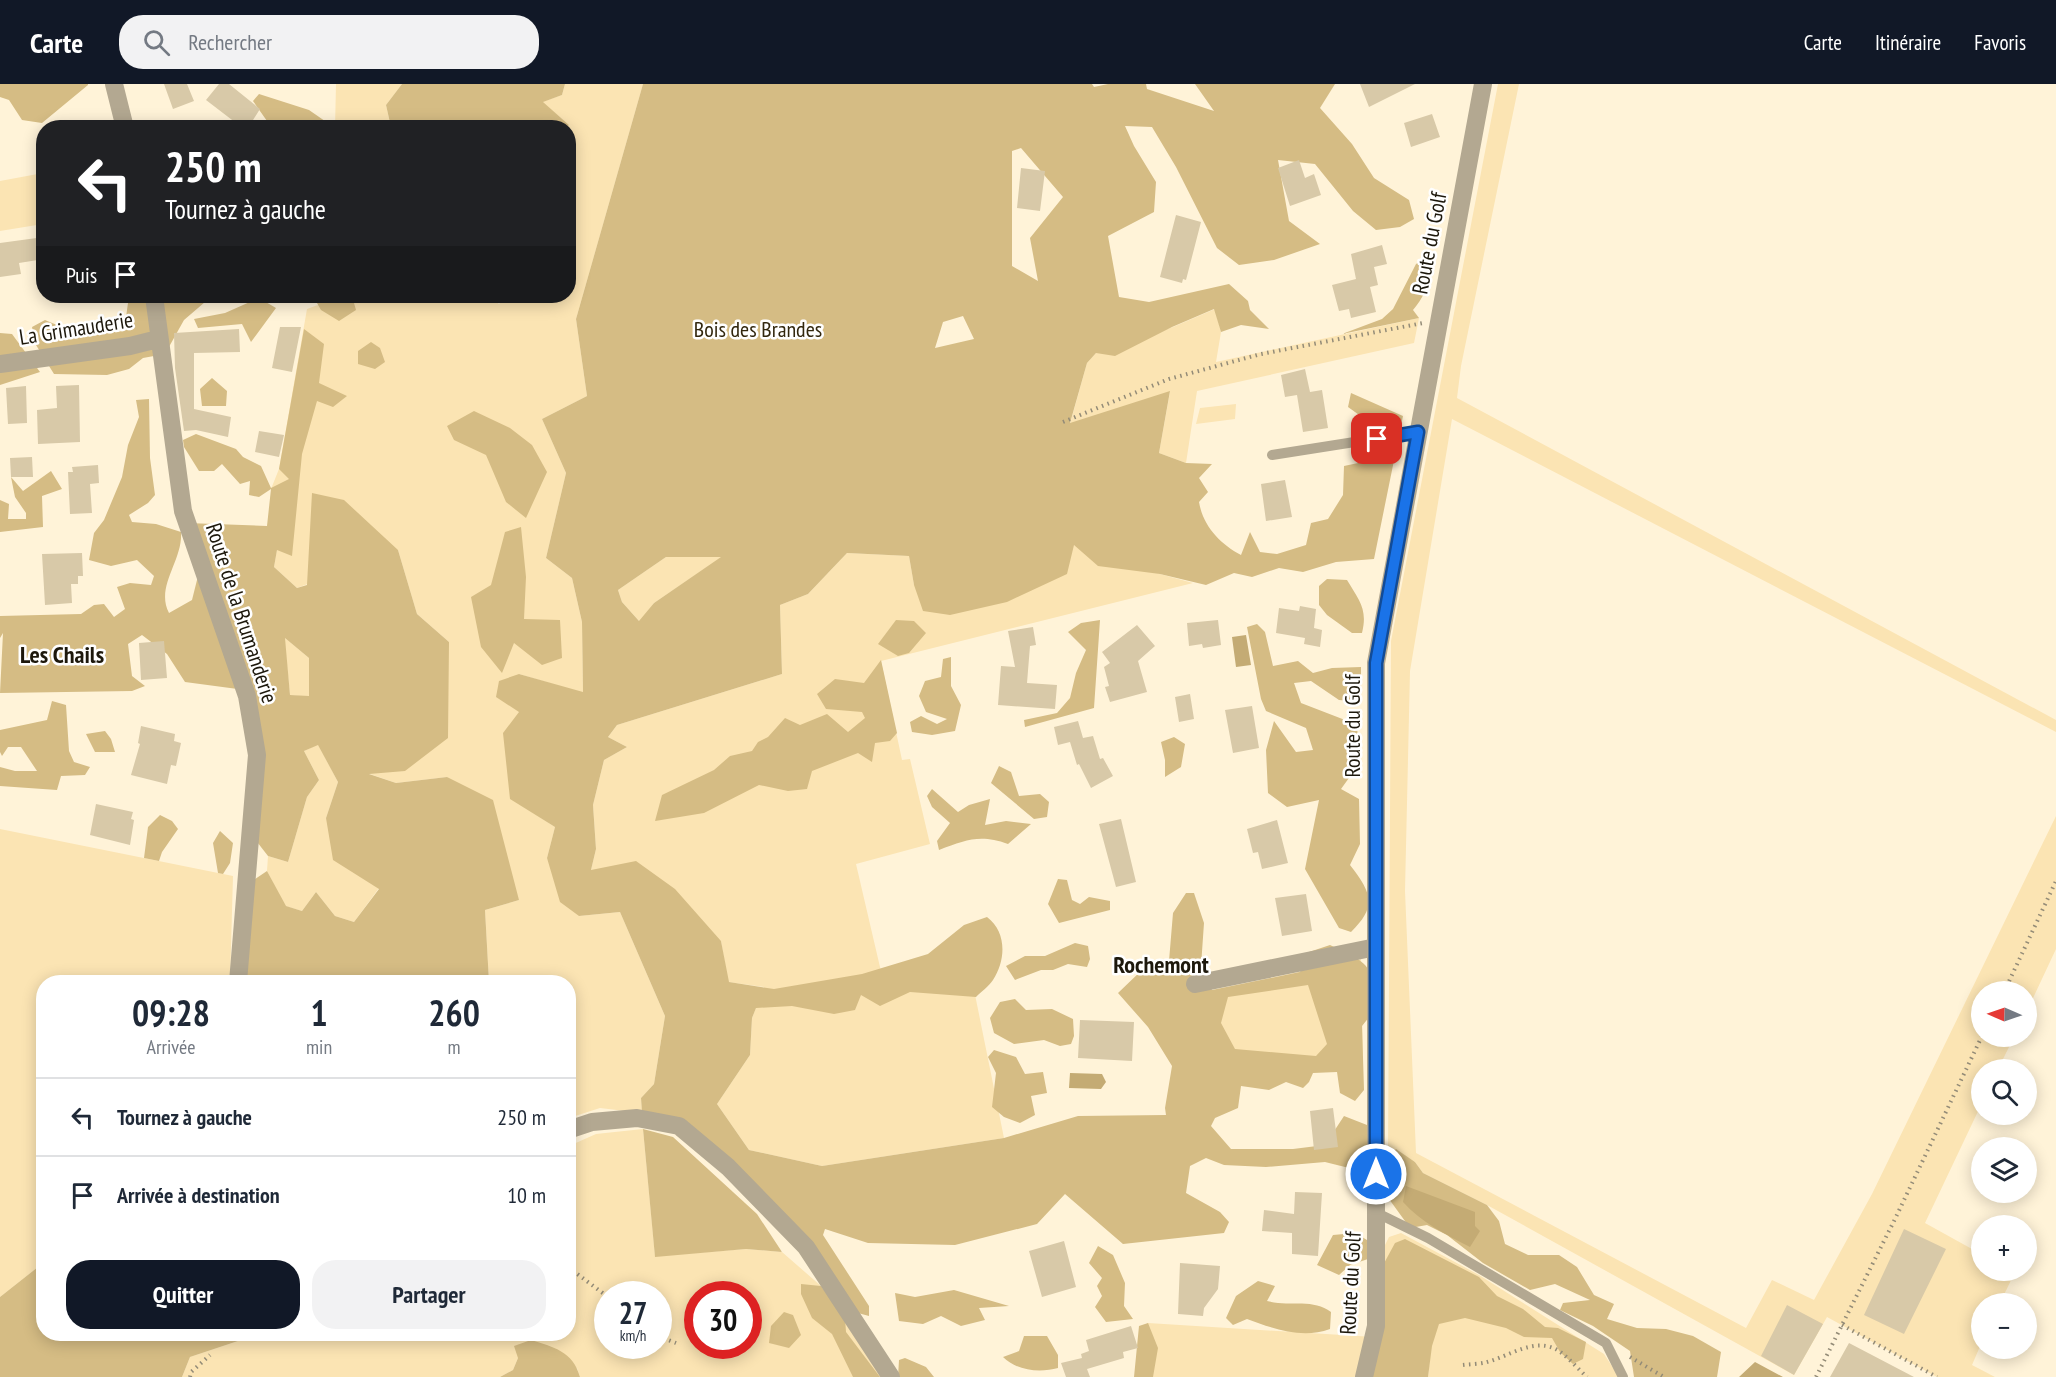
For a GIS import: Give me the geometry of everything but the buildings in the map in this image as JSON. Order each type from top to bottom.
[{"type":"street","points":[[114,84],[123,120]]},
{"type":"street","name":"Route du Golf","points":[[1364,1377],[1376,1326],[1376,663],[1483,84]]},
{"type":"street","name":"Route de la Brumanderie","points":[[155,303],[183,511],[247,696],[257,754],[239,975]]},
{"type":"street","name":"La Grimauderie","points":[[0,364],[130,346],[158,339]]},
{"type":"street","points":[[1195,984],[1376,947]]},
{"type":"street","points":[[576,1127],[592,1122],[637,1118],[679,1126],[728,1167],[806,1247],[891,1377]]},
{"type":"lane","points":[[1272,455],[1418,432]]},
{"type":"lane","points":[[1377,1213],[1428,1238],[1606,1343],[1623,1377]]},
{"type":"path","points":[[1063,422],[1169,379],[1261,354],[1439,320]]},
{"type":"path","points":[[2009,981],[2056,881]]},
{"type":"path","points":[[1816,1377],[1977,1047]]},
{"type":"path","points":[[576,1273],[594,1286]]},
{"type":"path","points":[[1842,1325],[1937,1377]]},
{"type":"path","points":[[672,1341],[676,1342]]},
{"type":"path","points":[[1606,1343],[1664,1377]]},
{"type":"path","points":[[1463,1365],[1487,1362],[1539,1345],[1560,1352],[1587,1377]]},
{"type":"path","points":[[190,1377],[191,1372],[210,1355]]},
{"type":"shaded area","points":[[336,84],[402,84],[386,105],[389,120],[335,120]]},
{"type":"shaded area","points":[[565,84],[643,84],[576,319],[587,396],[542,419],[566,473],[546,558],[572,578],[582,622],[583,693],[519,674],[519,711],[510,798],[555,827],[547,858],[579,916],[620,912],[665,1016],[654,1084],[641,1098],[642,1113],[600,1108],[576,1116],[576,975],[489,975],[485,910],[519,900],[447,777],[396,783],[367,773],[449,642],[417,614],[398,550],[297,588],[274,567],[289,480],[271,489],[279,469],[307,309],[323,303],[576,303],[576,120],[563,120],[542,102],[562,95]]},
{"type":"shaded area","points":[[1498,84],[1519,84],[1461,366],[1457,398],[2056,720],[2056,732],[1452,419],[1410,671],[1405,891],[1416,1153],[1746,1328],[1772,1280],[1814,1300],[1872,1194],[1971,991],[1971,1047],[2009,1047],[2003,1059],[1971,1059],[1972,1125],[1925,1223],[1971,1248],[1971,1281],[2011,1281],[2005,1293],[1971,1293],[1971,1359],[1975,1359],[1972,1365],[1995,1377],[1937,1377],[1827,1317],[1794,1375],[1487,1205],[1423,1173],[1415,1162],[1396,1150],[1388,1158],[1391,641]]},
{"type":"shaded area","points":[[36,174],[36,225],[0,231],[0,181]]},
{"type":"shaded area","points":[[1215,309],[1221,332],[1216,362],[1419,318],[1414,343],[1197,391],[1186,463],[1159,453],[1170,392],[1070,424],[1087,363],[1096,353],[1173,327]]},
{"type":"shaded area","points":[[1236,404],[1235,419],[1196,424],[1200,408]]},
{"type":"shaded area","points":[[1074,545],[1193,583],[881,661],[902,760],[910,759],[930,844],[856,864],[883,980],[967,955],[1004,1138],[822,1166],[749,1150],[717,1104],[750,1055],[752,1018],[764,987],[728,982],[721,941],[591,870],[596,849],[593,805],[604,760],[627,747],[608,737],[617,725],[782,674],[780,605],[808,594],[847,553],[909,556],[914,585]]},
{"type":"shaded area","points":[[666,557],[722,557],[654,603],[640,622],[622,602],[618,590]]},
{"type":"shaded area","points":[[1246,635],[1251,665],[1236,667],[1232,637]]},
{"type":"shaded area","points":[[284,637],[309,658],[309,697],[290,695]]},
{"type":"shaded area","points":[[318,744],[338,782],[326,818],[379,888],[354,922],[335,916],[316,892],[302,911],[285,906],[267,871],[268,856],[288,862],[307,797],[319,780],[304,751]]},
{"type":"shaded area","points":[[2056,816],[2056,949],[2037,990],[2037,981],[1976,981]]},
{"type":"shaded area","points":[[0,829],[233,876],[230,975],[36,975],[36,1269],[0,1297]]},
{"type":"shaded area","points":[[1361,959],[1363,1063],[1214,1069],[1204,992]]},
{"type":"shaded area","points":[[1070,1073],[1102,1074],[1106,1082],[1101,1089],[1069,1088]]},
{"type":"shaded area","points":[[643,1129],[655,1256],[746,1249],[782,1252],[821,1286],[881,1377],[580,1377],[577,1368],[518,1358],[513,1370],[500,1377],[182,1377],[190,1357],[238,1341],[576,1341],[576,1143],[596,1134]]},
{"type":"shaded area","points":[[1406,1186],[1475,1212],[1475,1226],[1480,1231],[1470,1247],[1434,1228],[1410,1209],[1403,1202]]},
{"type":"shaded area","points":[[1401,1233],[1479,1275],[1604,1354],[1619,1377],[1428,1377],[1431,1346],[1376,1302],[1384,1247],[1389,1237]]},
{"type":"shaded area","points":[[1148,1323],[1374,1337],[1364,1377],[1143,1377]]},
{"type":"shaded area","points":[[1755,1362],[1783,1377],[1739,1377]]},
{"type":"green space","points":[[0,84],[88,84],[46,120],[36,120],[36,122],[22,120],[9,100],[0,97]]},
{"type":"green space","points":[[402,84],[565,84],[562,95],[543,102],[563,120],[389,120],[386,105]]},
{"type":"green space","name":"Bois des Brandes","points":[[643,84],[1092,84],[1094,87],[1108,84],[1146,84],[1147,89],[1214,111],[1195,84],[1335,84],[1320,108],[1352,144],[1374,178],[1409,200],[1414,219],[1400,227],[1376,230],[1353,211],[1315,164],[1278,160],[1289,221],[1320,244],[1274,260],[1239,265],[1217,248],[1176,167],[1152,127],[1125,126],[1134,146],[1156,182],[1154,212],[1108,236],[1119,297],[1149,302],[1229,284],[1248,301],[1250,310],[1269,329],[1241,325],[1221,332],[1214,309],[1115,356],[1096,353],[1087,363],[1070,423],[1170,391],[1159,453],[1186,463],[1212,464],[1199,478],[1208,492],[1199,502],[1201,511],[1204,519],[1220,540],[1241,555],[1250,532],[1260,552],[1277,554],[1306,545],[1311,523],[1328,519],[1343,495],[1344,466],[1358,463],[1369,422],[1348,407],[1351,393],[1403,416],[1374,559],[1336,562],[1303,572],[1279,568],[1252,577],[1234,573],[1206,585],[1160,574],[1098,566],[1074,545],[1067,574],[1007,602],[950,615],[923,611],[914,585],[909,556],[847,553],[808,594],[780,605],[782,674],[617,725],[608,737],[627,747],[604,760],[593,805],[596,849],[591,870],[636,861],[675,889],[721,941],[729,982],[774,989],[862,974],[928,954],[964,925],[987,917],[998,930],[1002,947],[1000,964],[993,980],[976,997],[910,992],[880,1006],[861,995],[855,1010],[834,1014],[792,1006],[756,1008],[752,1018],[750,1055],[717,1104],[749,1150],[822,1166],[1004,1138],[1078,1116],[1166,1115],[1165,1108],[1172,1066],[1148,1027],[1118,993],[1143,969],[1168,973],[1173,913],[1186,893],[1194,893],[1204,923],[1201,966],[1212,990],[1300,972],[1309,952],[1330,945],[1357,958],[1364,964],[1368,970],[1371,987],[1370,1016],[1362,1026],[1364,1090],[1355,1101],[1340,1093],[1337,1072],[1313,1073],[1303,1088],[1286,1082],[1269,1090],[1241,1086],[1238,1108],[1215,1118],[1211,1126],[1231,1149],[1293,1149],[1325,1145],[1344,1116],[1367,1125],[1369,1159],[1357,1170],[1325,1162],[1266,1167],[1224,1165],[1206,1158],[1190,1166],[1186,1193],[1220,1212],[1229,1222],[1224,1233],[1123,1244],[1065,1194],[1037,1224],[955,1245],[868,1243],[825,1229],[823,1235],[869,1306],[869,1316],[858,1313],[763,1209],[688,1140],[642,1113],[641,1098],[654,1084],[665,1016],[620,912],[579,916],[560,902],[547,858],[555,827],[510,799],[503,733],[519,712],[496,697],[499,681],[519,674],[583,692],[582,622],[572,578],[546,558],[566,473],[542,419],[587,396],[576,319]],"holes":[[[1021,148],[1063,197],[1030,238],[1038,281],[1012,266],[1012,151]],[[963,316],[974,339],[935,348],[943,322]],[[666,557],[721,557],[654,603],[639,621],[622,602],[618,590]],[[1308,985],[1327,1044],[1316,1056],[1235,1049],[1221,1023],[1228,997]]]},
{"type":"green space","points":[[259,94],[309,110],[323,120],[266,120],[253,101]]},
{"type":"green space","points":[[1428,257],[1430,271],[1428,285],[1413,310],[1419,318],[1342,334],[1382,319],[1393,309],[1416,264]]},
{"type":"green space","points":[[128,303],[204,303],[184,320],[165,354],[143,358],[129,369],[107,375],[54,374],[36,345],[32,327],[45,320],[83,332],[124,331]]},
{"type":"green space","points":[[248,303],[268,303],[276,308],[251,342],[242,324],[198,328],[194,319],[225,313]]},
{"type":"green space","points":[[317,303],[354,303],[356,310],[339,321],[321,310]]},
{"type":"green space","points":[[304,329],[324,344],[319,383],[347,396],[333,407],[317,401],[302,454],[292,556],[277,550],[274,567],[297,588],[307,585],[312,493],[344,500],[398,550],[417,614],[449,642],[448,738],[405,771],[369,774],[396,783],[447,777],[493,800],[519,900],[485,910],[489,975],[239,975],[246,885],[267,871],[286,906],[302,911],[316,892],[335,916],[354,922],[379,889],[333,860],[326,818],[338,782],[318,745],[304,751],[319,780],[307,797],[288,862],[268,856],[251,834],[257,755],[245,690],[185,682],[167,654],[142,635],[128,644],[132,676],[145,686],[132,691],[0,693],[3,633],[0,638],[0,616],[81,614],[94,605],[104,604],[114,617],[125,609],[117,587],[130,583],[151,585],[154,576],[137,560],[111,566],[89,560],[94,533],[104,520],[122,477],[128,445],[139,417],[136,400],[149,399],[150,458],[155,495],[148,503],[129,515],[132,522],[156,524],[181,532],[178,553],[165,593],[169,613],[192,600],[201,564],[187,523],[267,526],[271,489],[259,497],[249,495],[250,481],[240,484],[222,464],[214,471],[199,471],[184,447],[183,440],[196,434],[236,449],[243,457],[261,466],[271,488],[289,479],[279,469]],"holes":[[[285,638],[309,658],[309,696],[290,695]]]},
{"type":"green space","points":[[0,333],[12,334],[40,372],[0,385]]},
{"type":"green space","points":[[371,342],[380,348],[385,362],[375,369],[358,364],[358,351]]},
{"type":"green space","points":[[212,378],[227,391],[226,406],[202,406],[200,389]]},
{"type":"green space","points":[[474,411],[510,428],[532,445],[547,472],[526,518],[506,502],[486,455],[454,440],[447,426]]},
{"type":"green space","points":[[51,471],[62,489],[42,496],[43,527],[0,532],[0,500],[9,504],[8,519],[26,519],[26,513],[15,497],[11,477],[23,491]]},
{"type":"green space","points":[[521,527],[526,577],[524,619],[560,620],[562,658],[542,665],[514,643],[502,673],[481,647],[471,597],[491,585],[505,532]]},
{"type":"green space","points":[[1327,579],[1347,580],[1359,599],[1363,611],[1362,633],[1352,633],[1327,615],[1319,605],[1319,586]]},
{"type":"green space","points":[[896,620],[914,621],[926,633],[909,653],[898,656],[878,644]]},
{"type":"green space","points":[[1100,620],[1094,708],[1025,727],[1024,720],[1057,713],[1070,698],[1076,673],[1086,650],[1068,632],[1081,623]]},
{"type":"green space","points":[[1257,624],[1265,632],[1273,666],[1298,661],[1313,673],[1332,668],[1361,667],[1361,702],[1339,700],[1311,681],[1294,683],[1301,703],[1358,725],[1354,771],[1341,789],[1359,799],[1360,844],[1350,865],[1367,891],[1368,906],[1360,923],[1351,932],[1339,928],[1305,869],[1319,800],[1287,807],[1268,793],[1266,750],[1274,721],[1296,752],[1313,750],[1306,728],[1266,711],[1261,699],[1247,627]]},
{"type":"green space","points":[[951,657],[951,686],[961,705],[955,731],[932,735],[912,732],[910,722],[921,716],[937,724],[947,719],[926,712],[919,696],[925,681],[941,677],[943,659]]},
{"type":"green space","points":[[881,660],[897,733],[890,741],[875,743],[872,762],[858,753],[812,771],[807,789],[788,791],[759,785],[704,813],[655,821],[662,795],[714,770],[730,756],[752,751],[758,742],[768,737],[785,718],[800,725],[827,714],[848,732],[865,718],[862,712],[826,709],[817,694],[835,679],[864,683]]},
{"type":"green space","points":[[52,701],[66,705],[69,751],[74,762],[90,767],[85,775],[61,776],[57,790],[0,786],[0,767],[15,771],[37,771],[21,747],[8,747],[2,756],[0,730],[47,720]]},
{"type":"green space","points":[[105,731],[111,739],[115,752],[95,752],[86,734]]},
{"type":"green space","points":[[1174,737],[1185,744],[1181,767],[1165,777],[1165,760],[1161,742]]},
{"type":"green space","points":[[999,766],[1011,772],[1019,796],[1040,794],[1049,802],[1047,817],[1034,819],[991,783]]},
{"type":"green space","points":[[932,789],[958,812],[969,805],[990,799],[985,825],[1006,821],[1031,824],[1008,844],[981,839],[957,843],[939,850],[937,841],[950,823],[932,807],[927,796]]},
{"type":"green space","points":[[160,815],[172,821],[178,829],[162,852],[159,861],[144,858],[148,827]]},
{"type":"green space","points":[[220,831],[233,843],[230,863],[223,874],[218,873],[213,843]]},
{"type":"green space","points":[[1058,879],[1067,880],[1072,900],[1080,904],[1089,897],[1110,901],[1110,910],[1059,923],[1048,904]]},
{"type":"green space","points":[[1075,943],[1088,946],[1090,959],[1087,967],[1068,964],[1053,970],[1041,970],[1015,980],[1006,966],[1025,956],[1045,956]]},
{"type":"green space","points":[[1015,999],[1026,1010],[1052,1009],[1073,1019],[1074,1036],[1071,1044],[1060,1046],[1044,1040],[1014,1044],[994,1033],[990,1018],[1000,1002]]},
{"type":"green space","points":[[994,1050],[1016,1057],[1025,1074],[1043,1072],[1047,1093],[1031,1096],[1035,1115],[1020,1123],[1004,1117],[992,1107],[996,1073],[988,1057]]},
{"type":"green space","points":[[643,1129],[673,1137],[757,1214],[782,1252],[746,1249],[655,1257]]},
{"type":"green space","points":[[1396,1149],[1415,1162],[1423,1173],[1487,1205],[1499,1221],[1505,1244],[1528,1255],[1559,1255],[1577,1267],[1594,1295],[1614,1304],[1607,1319],[1637,1328],[1666,1329],[1693,1336],[1721,1352],[1717,1377],[1634,1377],[1630,1351],[1593,1326],[1560,1310],[1563,1303],[1590,1300],[1555,1284],[1530,1290],[1483,1263],[1447,1235],[1427,1225],[1410,1228],[1389,1199],[1388,1158]]},
{"type":"green space","points":[[1355,1233],[1367,1240],[1368,1259],[1350,1265],[1339,1275],[1317,1265],[1333,1235]]},
{"type":"green space","points":[[1405,1239],[1479,1277],[1497,1296],[1523,1309],[1545,1327],[1558,1328],[1586,1342],[1583,1359],[1573,1364],[1560,1352],[1552,1338],[1524,1337],[1506,1328],[1465,1318],[1439,1324],[1432,1346],[1428,1377],[1364,1377],[1382,1267],[1395,1243]]},
{"type":"green space","points":[[1098,1246],[1113,1255],[1125,1283],[1124,1306],[1133,1319],[1106,1322],[1095,1307],[1102,1296],[1097,1286],[1102,1278],[1089,1263]]},
{"type":"green space","points":[[36,1269],[36,1341],[238,1341],[190,1357],[182,1377],[0,1377],[0,1297]]},
{"type":"green space","points":[[1258,1281],[1275,1286],[1267,1301],[1316,1305],[1331,1312],[1330,1329],[1309,1333],[1288,1332],[1247,1319],[1233,1325],[1226,1318],[1236,1296]]},
{"type":"green space","points":[[801,1284],[821,1286],[845,1318],[846,1332],[880,1377],[853,1377],[832,1334],[812,1318],[801,1294]]},
{"type":"green space","points":[[954,1290],[1009,1306],[979,1308],[985,1320],[961,1326],[941,1316],[923,1324],[899,1321],[895,1293],[915,1297]]},
{"type":"green space","points":[[784,1312],[793,1315],[801,1335],[789,1348],[769,1343],[771,1326]]},
{"type":"green space","points":[[1148,1323],[1158,1348],[1153,1377],[1134,1377],[1139,1326]]},
{"type":"green space","points":[[1024,1336],[1047,1336],[1058,1355],[1058,1368],[1029,1370],[1003,1357],[1019,1351]]},
{"type":"green space","points":[[534,1341],[561,1351],[572,1361],[580,1377],[500,1377],[513,1370],[518,1358],[514,1346]]},
{"type":"green space","points":[[905,1358],[926,1367],[934,1377],[898,1377],[899,1360]]},
{"type":"district","name":"Les Chails","points":[[62,654]]},
{"type":"district","name":"Rochemont","points":[[1161,964]]},
{"type":"route","points":[[1376,1174],[1376,663],[1418,432],[1377,439]]}]
